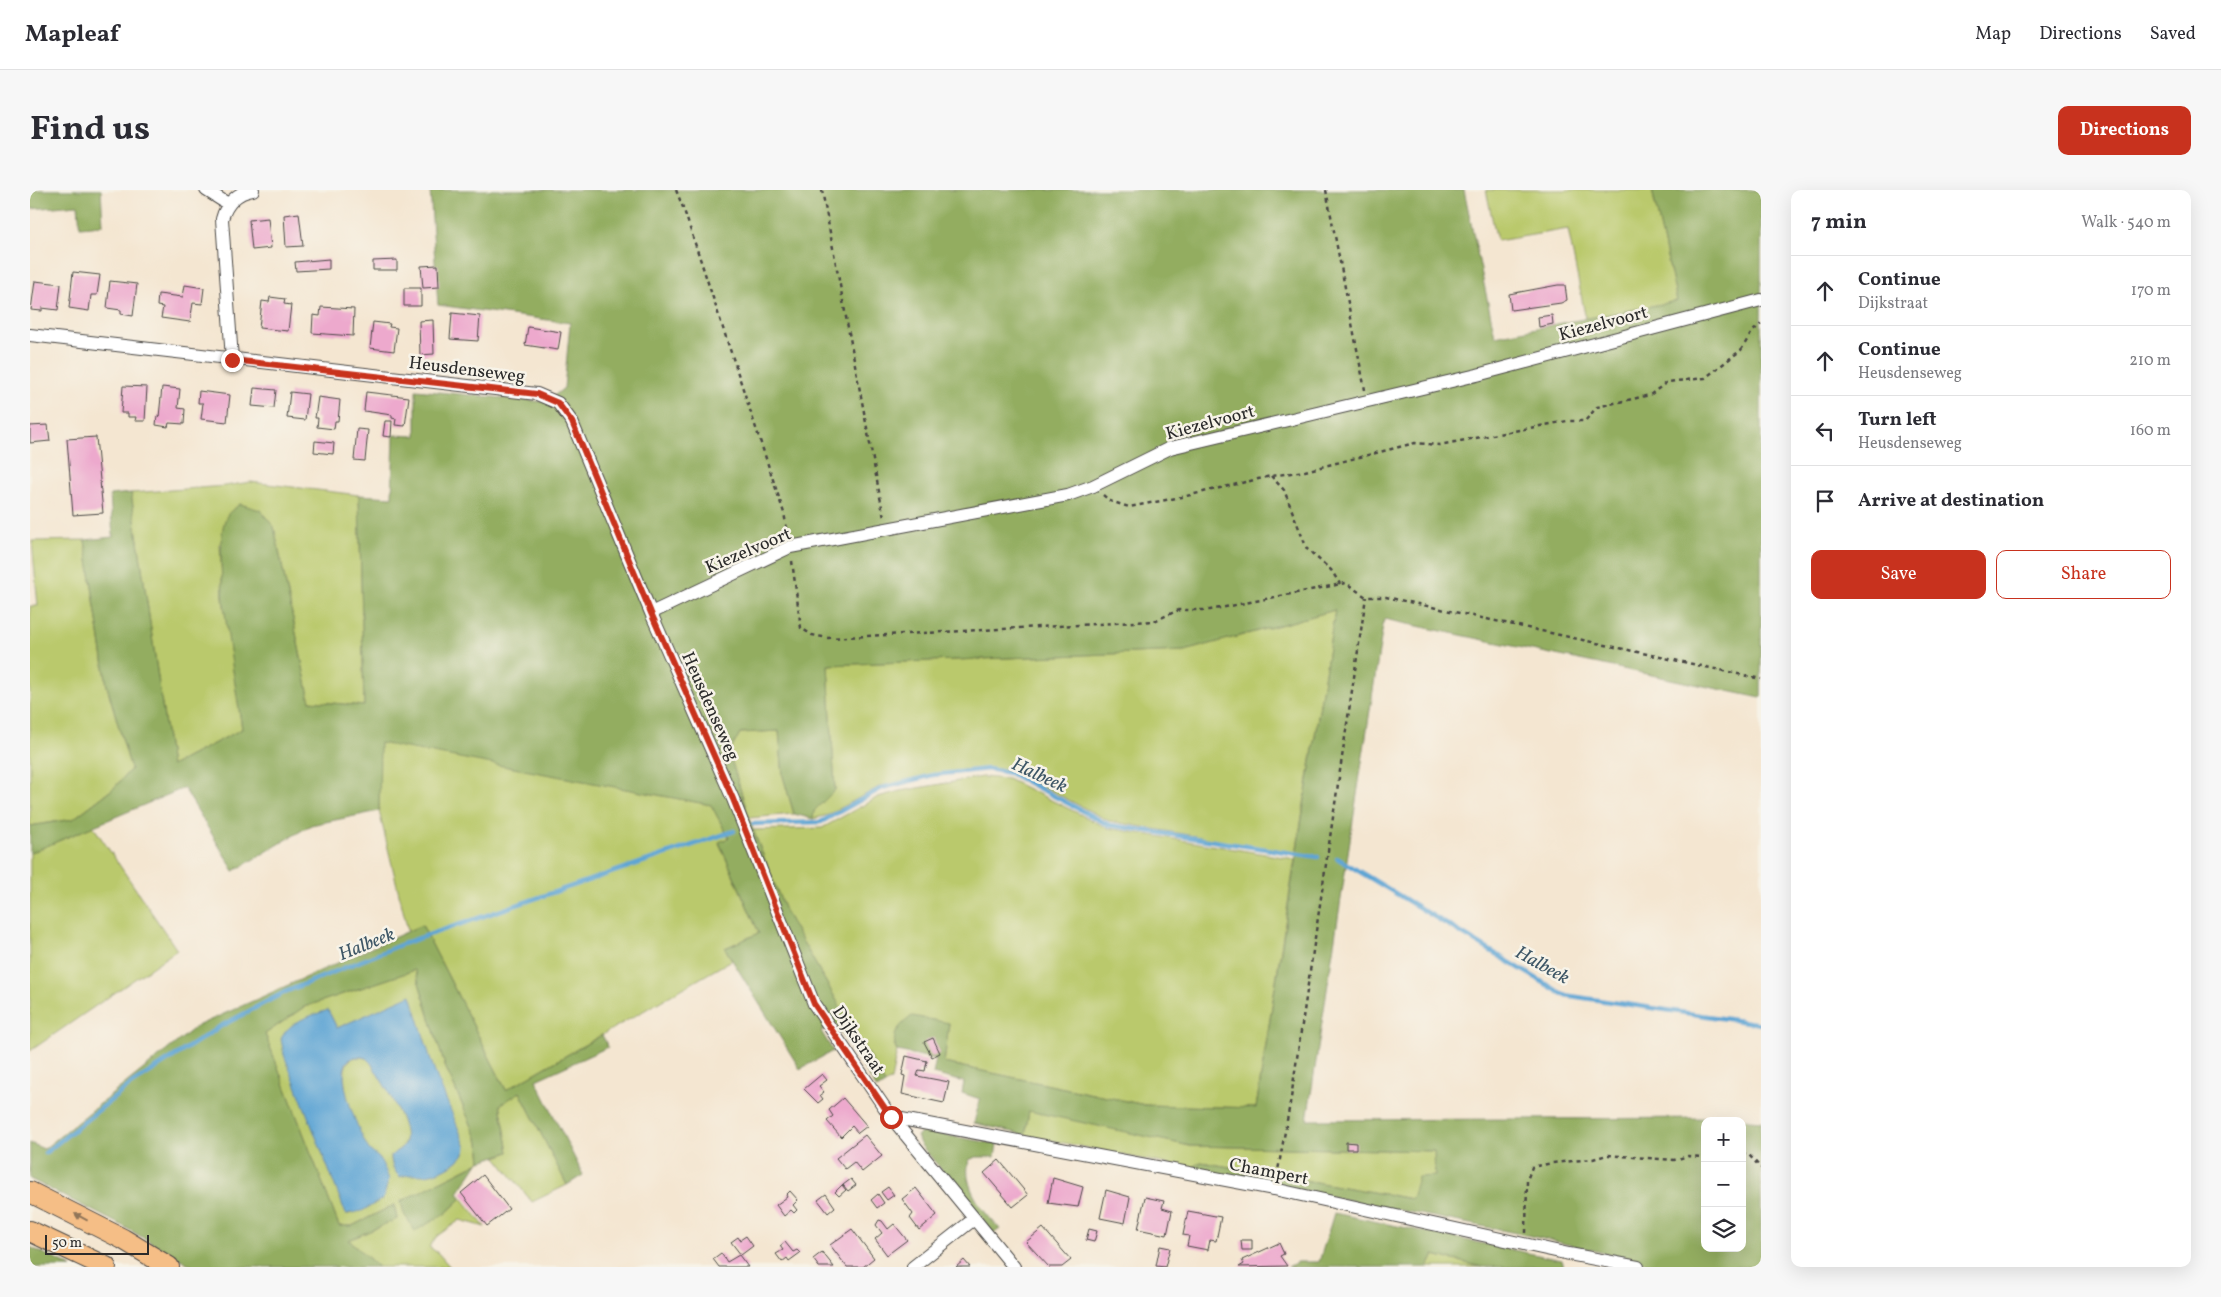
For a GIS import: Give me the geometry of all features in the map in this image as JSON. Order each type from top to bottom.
[{"type":"main road","points":[[30,1192],[123,1239],[169,1267]]},
{"type":"main road","points":[[30,1230],[106,1267]]},
{"type":"street","points":[[206,190],[228,204]]},
{"type":"street","points":[[232,360],[222,219],[228,204],[246,191],[253,190]]},
{"type":"street","name":"Kiezelvoort","points":[[651,613],[790,547],[1068,495],[1093,486],[1170,448],[1478,374],[1761,300]]},
{"type":"street","name":"Heusdenseweg","points":[[30,335],[537,394],[558,403],[572,422],[651,613],[733,799]]},
{"type":"street","name":"Dijkstraat","points":[[733,799],[814,1004],[891,1117],[1014,1267]]},
{"type":"street","name":"Champert","points":[[891,1117],[1274,1189],[1638,1267]]},
{"type":"street","points":[[913,1267],[974,1220]]},
{"type":"path","points":[[676,190],[784,513],[801,628],[812,635],[828,638],[1154,621],[1179,610],[1210,610],[1346,583],[1366,597],[1386,597],[1761,679]]},
{"type":"path","points":[[822,190],[886,529]]},
{"type":"path","points":[[1326,190],[1367,401]]},
{"type":"path","points":[[1093,486],[1110,501],[1129,507],[1182,497],[1270,476],[1305,472],[1415,443],[1439,445],[1567,421],[1585,421],[1597,407],[1650,395],[1667,382],[1705,378],[1741,350],[1752,332],[1761,324]]},
{"type":"path","points":[[1270,476],[1284,490],[1307,549],[1331,570],[1340,584]]},
{"type":"path","points":[[1274,1189],[1290,1098],[1366,597]]},
{"type":"path","points":[[1526,1244],[1527,1180],[1532,1167],[1593,1159],[1607,1155],[1674,1160],[1688,1156],[1701,1157]]},
{"type":"path","points":[[1746,1155],[1749,1155],[1761,1168]]},
{"type":"green space","points":[[30,190],[101,190],[103,225],[80,227],[78,205],[30,209]]},
{"type":"green space","points":[[430,190],[1464,190],[1495,336],[1677,301],[1652,190],[1761,190],[1761,698],[1384,619],[1307,1120],[1701,1118],[1701,1252],[1746,1252],[1746,1120],[1761,1121],[1761,1267],[1666,1267],[1531,1236],[1191,1169],[1201,1162],[1412,1199],[1418,1177],[1435,1176],[1434,1151],[1190,1146],[1029,1111],[1025,1135],[974,1123],[980,1099],[962,1093],[964,1082],[933,1074],[936,1059],[897,1051],[895,1035],[903,1023],[912,1016],[949,1023],[944,1063],[1145,1105],[1256,1108],[1335,610],[1184,651],[828,665],[835,790],[814,811],[813,819],[794,814],[783,776],[779,731],[740,733],[729,753],[753,830],[786,913],[885,1084],[877,1089],[835,1023],[821,1031],[833,1051],[800,1069],[732,960],[725,948],[759,933],[719,842],[729,838],[711,805],[380,743],[379,811],[311,825],[234,871],[184,788],[30,853],[30,826],[73,819],[114,788],[131,769],[107,686],[85,540],[113,537],[110,495],[131,493],[171,766],[242,729],[230,651],[222,584],[221,554],[223,529],[228,514],[240,504],[260,510],[274,527],[310,701],[364,706],[359,495],[392,497],[394,435],[416,436],[416,390],[546,402],[564,388],[570,323],[438,305]]},
{"type":"green space","points":[[1486,190],[1652,190],[1677,301],[1586,320],[1568,229],[1497,241]]},
{"type":"green space","points":[[251,482],[359,495],[364,706],[310,701],[274,527],[228,515],[220,544],[223,598],[242,729],[171,766],[131,493],[225,486]]},
{"type":"green space","points":[[85,540],[107,686],[131,769],[114,788],[73,819],[30,826],[30,606],[38,606],[32,541]]},
{"type":"green space","points":[[1335,610],[1296,854],[1109,821],[1011,770],[987,768],[963,770],[881,786],[828,815],[813,819],[814,811],[835,790],[828,665],[1184,651]]},
{"type":"green space","points":[[779,731],[783,776],[794,814],[749,818],[729,753],[740,733]]},
{"type":"green space","points":[[379,742],[712,805],[729,839],[719,843],[759,933],[725,948],[732,960],[506,1090],[422,925],[408,931],[379,811]]},
{"type":"green space","points":[[982,777],[1008,779],[1108,828],[1295,859],[1256,1108],[1145,1105],[944,1063],[949,1023],[894,1044],[897,1051],[891,1080],[885,1084],[786,913],[753,830],[822,828],[878,797],[900,791]]},
{"type":"green space","points":[[93,826],[177,950],[30,1051],[30,853]]},
{"type":"green space","points":[[422,925],[506,1090],[602,1035],[608,1047],[536,1080],[583,1175],[567,1185],[520,1092],[500,1105],[509,1152],[481,1161],[479,1142],[445,1066],[415,970],[304,1007],[265,1034],[339,1226],[352,1226],[394,1205],[397,1219],[349,1240],[378,1267],[194,1267],[121,1225],[30,1179],[30,1143],[44,1149],[197,1026]]},
{"type":"green space","points":[[415,970],[445,1066],[479,1142],[481,1161],[401,1202],[445,1214],[462,1198],[485,1227],[460,1220],[437,1236],[429,1247],[438,1253],[450,1267],[378,1267],[349,1240],[397,1219],[394,1205],[352,1226],[339,1226],[265,1034],[304,1007]],"holes":[[[411,996],[434,1070],[458,1161],[425,1175],[414,1173],[400,1177],[393,1167],[391,1156],[404,1144],[405,1134],[394,1102],[371,1063],[366,1058],[353,1058],[346,1065],[344,1078],[351,1111],[369,1150],[380,1161],[350,1214],[346,1214],[319,1143],[330,1014],[337,1028]]]},
{"type":"green space","points":[[520,1092],[567,1185],[532,1202],[496,1157],[509,1152],[500,1104]]},
{"type":"green space","points":[[1029,1110],[1190,1146],[1435,1151],[1435,1176],[1412,1199],[1201,1162],[1191,1169],[1025,1135]]},
{"type":"green space","points":[[921,1133],[932,1133],[997,1144],[995,1157],[976,1157],[969,1160],[968,1170],[971,1189],[981,1206],[1000,1229],[994,1233],[920,1144],[917,1136]]},
{"type":"green space","points":[[478,1163],[458,1193],[462,1198],[445,1214],[415,1231],[404,1214],[401,1201]]},
{"type":"green space","points":[[1334,1213],[1562,1260],[1564,1267],[1482,1267],[1434,1255],[1428,1267],[1288,1267],[1297,1262],[1319,1262]]},
{"type":"green space","points":[[30,1247],[72,1267],[30,1267]]},
{"type":"green space","points":[[1434,1255],[1482,1267],[1428,1267]]},
{"type":"water","points":[[411,995],[434,1070],[466,1147],[465,1152],[456,1162],[436,1173],[400,1177],[393,1167],[391,1156],[405,1142],[403,1124],[399,1113],[371,1063],[366,1058],[353,1058],[346,1065],[344,1077],[351,1109],[368,1148],[379,1158],[389,1179],[383,1199],[362,1211],[346,1214],[284,1055],[281,1039],[295,1023],[328,1010],[337,1028]]},
{"type":"building","points":[[299,213],[303,246],[286,247],[284,215]]},
{"type":"building","points":[[268,218],[271,248],[252,250],[249,220]]},
{"type":"building","points":[[329,259],[329,269],[296,271],[295,262]]},
{"type":"building","points":[[397,260],[397,270],[373,270],[373,261]]},
{"type":"building","points":[[438,265],[439,287],[423,288],[421,266]]},
{"type":"building","points":[[73,272],[100,275],[97,295],[91,295],[89,311],[69,308]]},
{"type":"building","points":[[35,281],[61,284],[58,310],[42,308],[42,311],[31,310]]},
{"type":"building","points":[[110,281],[137,284],[133,316],[121,314],[121,310],[107,308]]},
{"type":"building","points":[[185,285],[204,288],[202,304],[193,303],[190,322],[161,318],[163,307],[157,306],[158,294],[183,297]]},
{"type":"building","points":[[1565,285],[1567,300],[1561,303],[1511,310],[1509,294]]},
{"type":"building","points":[[404,288],[421,288],[421,306],[404,306]]},
{"type":"building","points":[[270,297],[285,299],[284,304],[291,305],[288,331],[259,328],[262,301],[269,302]]},
{"type":"building","points":[[321,307],[354,309],[353,336],[312,333],[313,315],[320,316]]},
{"type":"building","points":[[452,313],[480,316],[478,341],[450,339]]},
{"type":"building","points":[[1552,315],[1553,324],[1539,327],[1538,317]]},
{"type":"building","points":[[433,320],[434,354],[420,355],[419,321]]},
{"type":"building","points":[[373,322],[390,324],[389,327],[397,328],[394,351],[370,348]]},
{"type":"building","points":[[528,327],[561,332],[558,350],[525,345]]},
{"type":"building","points":[[123,386],[147,387],[145,421],[135,421],[136,417],[128,417],[128,413],[121,413]]},
{"type":"building","points":[[162,387],[180,389],[178,408],[185,409],[184,424],[169,423],[168,427],[156,425],[157,416],[159,417]]},
{"type":"building","points":[[254,388],[276,390],[274,408],[252,406]]},
{"type":"building","points":[[199,391],[230,395],[227,422],[201,419],[203,403],[198,403]]},
{"type":"building","points":[[290,392],[308,394],[305,420],[287,418]]},
{"type":"building","points":[[366,392],[409,397],[405,426],[395,425],[396,419],[392,418],[392,415],[364,411]]},
{"type":"building","points":[[318,397],[340,400],[338,421],[335,421],[334,429],[317,427],[318,418],[315,418]]},
{"type":"building","points":[[385,421],[392,421],[391,437],[383,436]]},
{"type":"building","points":[[48,425],[50,441],[30,443],[30,426]]},
{"type":"building","points":[[357,429],[368,430],[365,461],[354,460]]},
{"type":"building","points":[[96,437],[103,513],[73,515],[67,439]]},
{"type":"building","points":[[315,441],[334,443],[333,454],[314,452]]},
{"type":"building","points":[[933,1038],[940,1053],[932,1057],[924,1042]]},
{"type":"building","points":[[906,1056],[927,1061],[925,1071],[919,1070],[917,1076],[949,1082],[944,1103],[902,1094],[905,1076],[902,1075]]},
{"type":"building","points":[[822,1074],[827,1080],[819,1086],[824,1092],[820,1095],[823,1099],[818,1103],[804,1089]]},
{"type":"building","points":[[843,1098],[867,1126],[858,1133],[852,1126],[841,1137],[827,1121],[833,1116],[829,1110]]},
{"type":"building","points":[[865,1135],[882,1156],[862,1172],[854,1162],[845,1169],[836,1158]]},
{"type":"building","points":[[1346,1142],[1356,1143],[1356,1149],[1346,1149]]},
{"type":"building","points":[[999,1160],[1028,1195],[1013,1207],[984,1173]]},
{"type":"building","points":[[483,1175],[509,1209],[487,1226],[461,1193]]},
{"type":"building","points":[[1053,1178],[1083,1187],[1078,1207],[1048,1203]]},
{"type":"building","points":[[851,1179],[856,1185],[848,1191],[843,1185]]},
{"type":"building","points":[[842,1185],[846,1190],[839,1196],[835,1192]]},
{"type":"building","points":[[888,1187],[894,1195],[887,1200],[881,1192]]},
{"type":"building","points":[[916,1188],[937,1215],[919,1230],[910,1218],[913,1214],[902,1199]]},
{"type":"building","points":[[1106,1190],[1130,1197],[1125,1223],[1100,1218]]},
{"type":"building","points":[[790,1191],[798,1200],[793,1205],[797,1210],[794,1213],[791,1210],[784,1216],[776,1205],[787,1197],[786,1195]]},
{"type":"building","points":[[826,1194],[835,1207],[828,1213],[818,1200]]},
{"type":"building","points":[[878,1194],[884,1203],[877,1208],[871,1200]]},
{"type":"building","points":[[1145,1197],[1164,1201],[1162,1208],[1172,1211],[1167,1235],[1138,1229]]},
{"type":"building","points":[[1188,1211],[1221,1217],[1216,1241],[1210,1240],[1208,1250],[1187,1246],[1189,1236],[1183,1235]]},
{"type":"building","points":[[879,1220],[888,1229],[894,1224],[907,1240],[887,1255],[875,1239],[882,1233],[876,1225]]},
{"type":"building","points":[[1043,1228],[1071,1260],[1062,1267],[1049,1267],[1026,1242]]},
{"type":"building","points":[[852,1229],[874,1258],[863,1267],[847,1267],[830,1245]]},
{"type":"building","points":[[1089,1229],[1097,1231],[1094,1242],[1086,1240]]},
{"type":"building","points":[[746,1236],[753,1246],[741,1255],[731,1242],[738,1237],[740,1240]]},
{"type":"building","points":[[1241,1240],[1252,1240],[1252,1250],[1242,1250]]},
{"type":"building","points":[[785,1242],[793,1252],[797,1250],[800,1253],[789,1261],[787,1258],[782,1262],[776,1254],[783,1250],[780,1246]]},
{"type":"building","points":[[1279,1243],[1284,1254],[1280,1256],[1287,1266],[1239,1267],[1244,1264],[1242,1260]]},
{"type":"building","points":[[1160,1246],[1170,1248],[1165,1267],[1156,1266]]},
{"type":"building","points":[[822,1252],[834,1267],[819,1267],[813,1259]]},
{"type":"building","points":[[721,1253],[727,1262],[739,1255],[748,1267],[719,1267],[713,1259]]},
{"type":"building","points":[[964,1260],[970,1267],[956,1267]]},
{"type":"waterway","name":"Halbeek","points":[[753,824],[821,822],[882,788],[933,775],[988,769],[1010,773],[1109,825],[1318,857]]},
{"type":"waterway","name":"Halbeek","points":[[45,1153],[130,1085],[221,1026],[285,992],[405,943],[734,831]]},
{"type":"waterway","name":"Halbeek","points":[[1337,858],[1564,995],[1761,1024]]},
{"type":"route","points":[[232,360],[537,394],[558,403],[572,422],[651,613],[733,799],[814,1004],[891,1117]]}]
